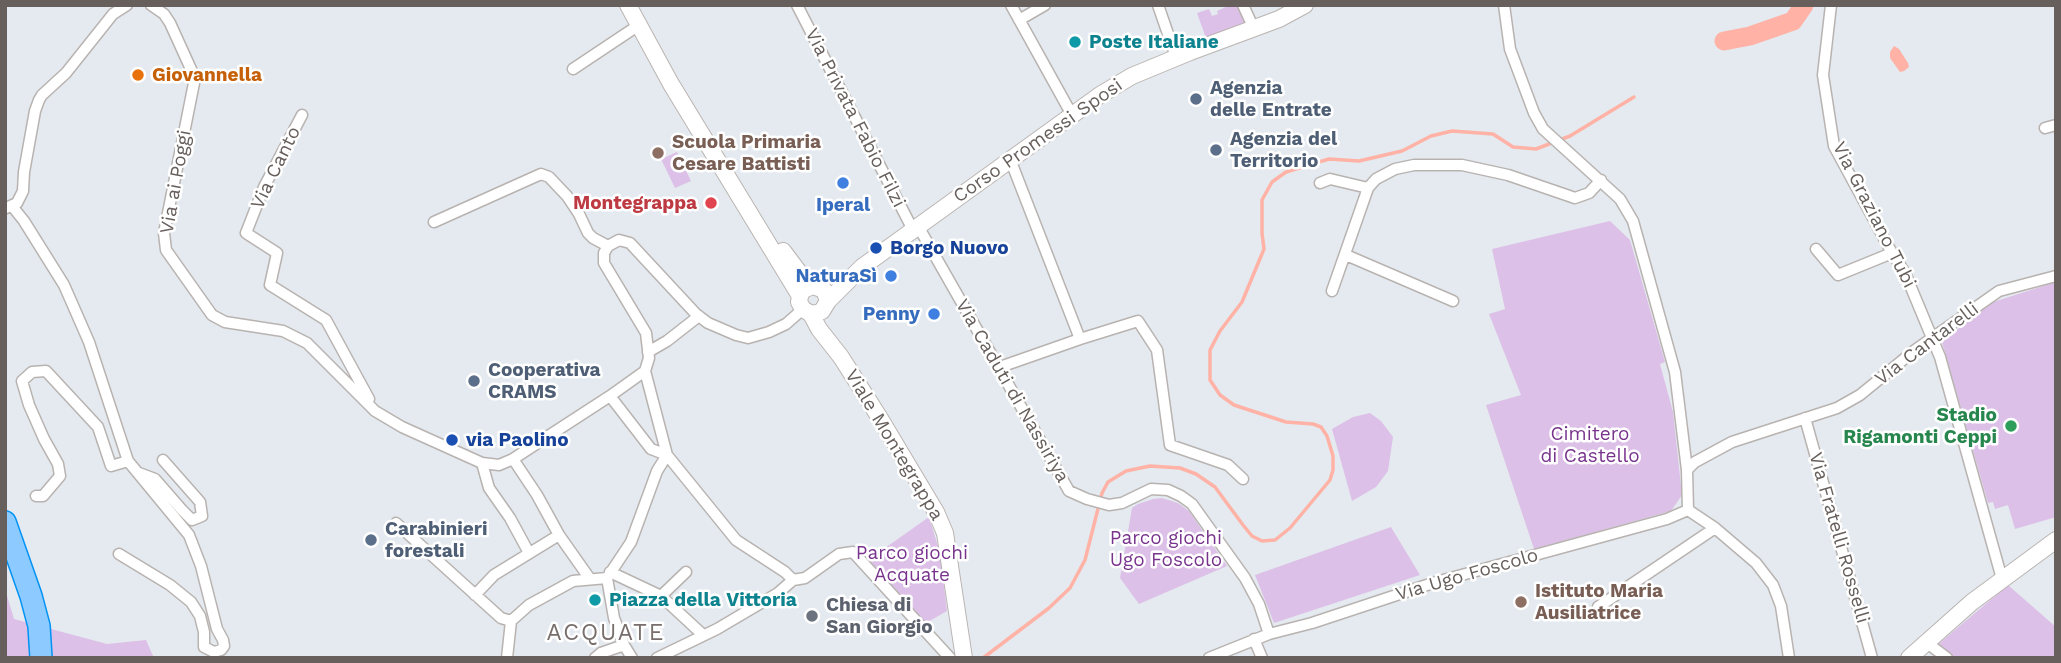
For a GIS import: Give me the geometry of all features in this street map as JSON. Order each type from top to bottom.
[{"type":"highway","points":[[5,522],[31,596],[38,626],[41,658]]},
{"type":"street","points":[[119,554],[170,585],[191,602],[200,616],[204,647],[214,652],[224,646],[201,566],[189,535],[128,461],[89,342],[64,285],[24,220],[9,208],[17,203],[23,191],[35,111],[42,94],[66,73],[113,14],[127,5]]},
{"type":"street","name":"Viale Montegrappa","points":[[628,5],[671,84],[727,174],[831,330],[841,358],[936,512],[945,533],[964,658]]},
{"type":"street","name":"Via Privata Fabio Filzi","points":[[797,5],[916,228]]},
{"type":"street","points":[[1011,5],[1072,115]]},
{"type":"street","points":[[1019,20],[1045,5]]},
{"type":"street","points":[[1158,5],[1176,57]]},
{"type":"street","points":[[1243,5],[1254,29]]},
{"type":"street","name":"Corso Promessi Sposi","points":[[608,246],[619,240],[630,243],[699,316],[725,331],[748,338],[769,332],[786,324],[833,281],[862,267],[1100,95],[1132,76],[1279,19],[1305,5]]},
{"type":"street","points":[[1504,5],[1511,52],[1534,113],[1543,129],[1620,199],[1633,221],[1675,372],[1687,470],[1688,510],[1715,528],[1756,563],[1773,585],[1780,606],[1789,658]]},
{"type":"street","name":"Via Graziano Tubi","points":[[1830,5],[1823,75],[1835,146],[1915,293],[1940,359],[1958,418],[2002,579]]},
{"type":"street","name":"Via ai Poggi","points":[[156,6],[170,23],[195,78],[164,233],[166,250],[212,315],[225,322],[283,331],[307,343],[375,411],[402,427],[482,463]]},
{"type":"street","points":[[573,69],[639,25]]},
{"type":"street","name":"Via Canto","points":[[302,115],[264,187],[246,233],[277,253],[270,285],[326,320],[375,411]]},
{"type":"street","points":[[1010,159],[1080,339]]},
{"type":"street","points":[[1332,291],[1368,188],[1376,179],[1395,169],[1414,165],[1462,165],[1508,175],[1575,198],[1588,192],[1601,180]]},
{"type":"street","points":[[434,222],[541,174],[549,177],[567,196],[588,233],[608,246],[604,253],[604,263],[646,333],[649,358],[645,371],[667,455],[736,540],[785,572],[789,583]]},
{"type":"street","points":[[1320,183],[1330,179],[1368,188]]},
{"type":"street","name":"Via Caduti di Nassiriya","points":[[916,228],[1000,367],[1069,491],[1109,505],[1122,503],[1151,489],[1168,490],[1181,496],[1192,504],[1245,578],[1259,604],[1269,634]]},
{"type":"street","points":[[1816,249],[1838,275],[1892,253]]},
{"type":"street","points":[[1346,255],[1453,301]]},
{"type":"street","name":"Via Cantarelli","points":[[1687,470],[1732,442],[1837,408],[1860,395],[1915,350],[1999,291],[2056,276]]},
{"type":"street","points":[[648,352],[699,316]]},
{"type":"street","points":[[1000,367],[1138,321],[1157,350],[1170,445],[1228,466],[1243,479]]},
{"type":"street","points":[[36,496],[43,496],[60,476],[58,464],[29,405],[23,381],[32,372],[46,371],[98,427],[111,466],[128,461]]},
{"type":"street","points":[[529,553],[510,517],[489,488],[482,463],[499,464],[513,459],[645,371]]},
{"type":"street","points":[[610,396],[651,449],[667,455]]},
{"type":"street","name":"Via Fratelli Rosselli","points":[[1805,418],[1872,658]]},
{"type":"street","points":[[632,658],[614,618],[608,575],[631,542],[657,471],[667,455]]},
{"type":"street","points":[[513,459],[537,495],[559,536],[590,579]]},
{"type":"street","points":[[139,473],[155,479],[192,520],[202,516],[200,502],[163,460]]},
{"type":"street","name":"Via Ugo Foscolo","points":[[1209,658],[1254,639],[1436,582],[1667,519],[1688,510]]},
{"type":"street","points":[[396,523],[500,618],[511,621]]},
{"type":"street","points":[[1598,607],[1715,528]]},
{"type":"street","points":[[475,594],[494,575],[559,536]]},
{"type":"street","points":[[1909,658],[2002,579],[2056,540]]},
{"type":"street","points":[[657,658],[717,629],[778,593],[789,583],[805,578],[839,554],[853,552],[950,658]]},
{"type":"street","points":[[662,596],[686,572]]},
{"type":"street","points":[[507,658],[511,621],[529,605],[573,581],[608,575],[662,596],[702,634]]},
{"type":"street","points":[[1254,639],[1262,658]]},
{"type":"street","points":[[1926,642],[1947,658]]},
{"type":"street","points":[[595,658],[601,653],[624,645]]},
{"type":"green space","points":[[1230,5],[1239,5],[1246,23],[1206,38],[1197,13],[1209,9],[1212,16]]},
{"type":"green space","points":[[677,152],[691,181],[675,188],[661,159]]},
{"type":"green space","name":"Cimitero di Castello","points":[[1610,221],[1630,240],[1665,362],[1660,364],[1673,412],[1682,495],[1671,511],[1534,549],[1486,405],[1521,395],[1489,314],[1505,309],[1492,249]]},
{"type":"green space","name":"Stadio Rigamonti Ceppi","points":[[2056,282],[2056,517],[2015,529],[2008,505],[1995,509],[1993,502],[1988,503],[1942,342],[1990,303]]},
{"type":"green space","points":[[1370,413],[1381,421],[1393,437],[1388,471],[1376,487],[1352,501],[1332,429],[1353,417]]},
{"type":"green space","name":"Parco giochi Ugo Foscolo","points":[[1162,498],[1178,503],[1189,511],[1227,566],[1139,604],[1120,578],[1132,508]]},
{"type":"green space","name":"Parco giochi Acquate","points":[[929,517],[940,553],[947,611],[926,623],[868,560]]},
{"type":"green space","points":[[1391,527],[1420,575],[1274,623],[1255,575]]},
{"type":"green space","points":[[2008,585],[2056,627],[2056,658],[1950,658],[1936,646]]},
{"type":"green space","points":[[5,589],[14,619],[107,644],[146,640],[154,658],[5,658]]},
{"type":"shaded area","points":[[1894,46],[1908,63],[1909,67],[1904,71],[1900,72],[1890,58]]},
{"type":"waterway","points":[[1724,41],[1750,36],[1793,21],[1804,5]]},
{"type":"waterway","points":[[983,658],[1049,608],[1070,588],[1085,560],[1102,493],[1108,482],[1126,471],[1150,466],[1180,468],[1196,474],[1215,487],[1252,536],[1262,541],[1275,540],[1290,528],[1330,480],[1333,456],[1327,436],[1321,427],[1286,422],[1234,405],[1220,395],[1210,380],[1210,350],[1220,331],[1242,302],[1264,249],[1262,200],[1272,182],[1286,172],[1329,159],[1359,161],[1402,151],[1431,136],[1452,131],[1493,134],[1513,147],[1536,149],[1570,136],[1634,97]]},
{"type":"place","name":"Poste Italiane","points":[[1075,42]]},
{"type":"place","name":"Giovannella","points":[[138,75]]},
{"type":"place","name":"Agenzia delle Entrate","points":[[1196,99]]},
{"type":"place","name":"Agenzia del Territorio","points":[[1216,150]]},
{"type":"place","name":"Scuola Primaria Cesare Battisti","points":[[658,153]]},
{"type":"place","name":"Iperal","points":[[843,183]]},
{"type":"place","name":"Montegrappa","points":[[711,203]]},
{"type":"place","name":"Borgo Nuovo","points":[[876,248]]},
{"type":"place","name":"NaturaSì","points":[[891,276]]},
{"type":"place","name":"Penny","points":[[934,314]]},
{"type":"place","name":"Cooperativa CRAMS","points":[[474,381]]},
{"type":"place","name":"Stadio Rigamonti Ceppi","points":[[2011,426]]},
{"type":"place","name":"via Paolino","points":[[452,440]]},
{"type":"place","name":"Carabinieri forestali","points":[[371,540]]},
{"type":"place","name":"Piazza della Vittoria","points":[[595,600]]},
{"type":"place","name":"Istituto Maria Ausiliatrice","points":[[1521,602]]},
{"type":"place","name":"Chiesa di San Giorgio","points":[[812,616]]},
{"type":"district","name":"ACQUATE","points":[[606,633]]}]
